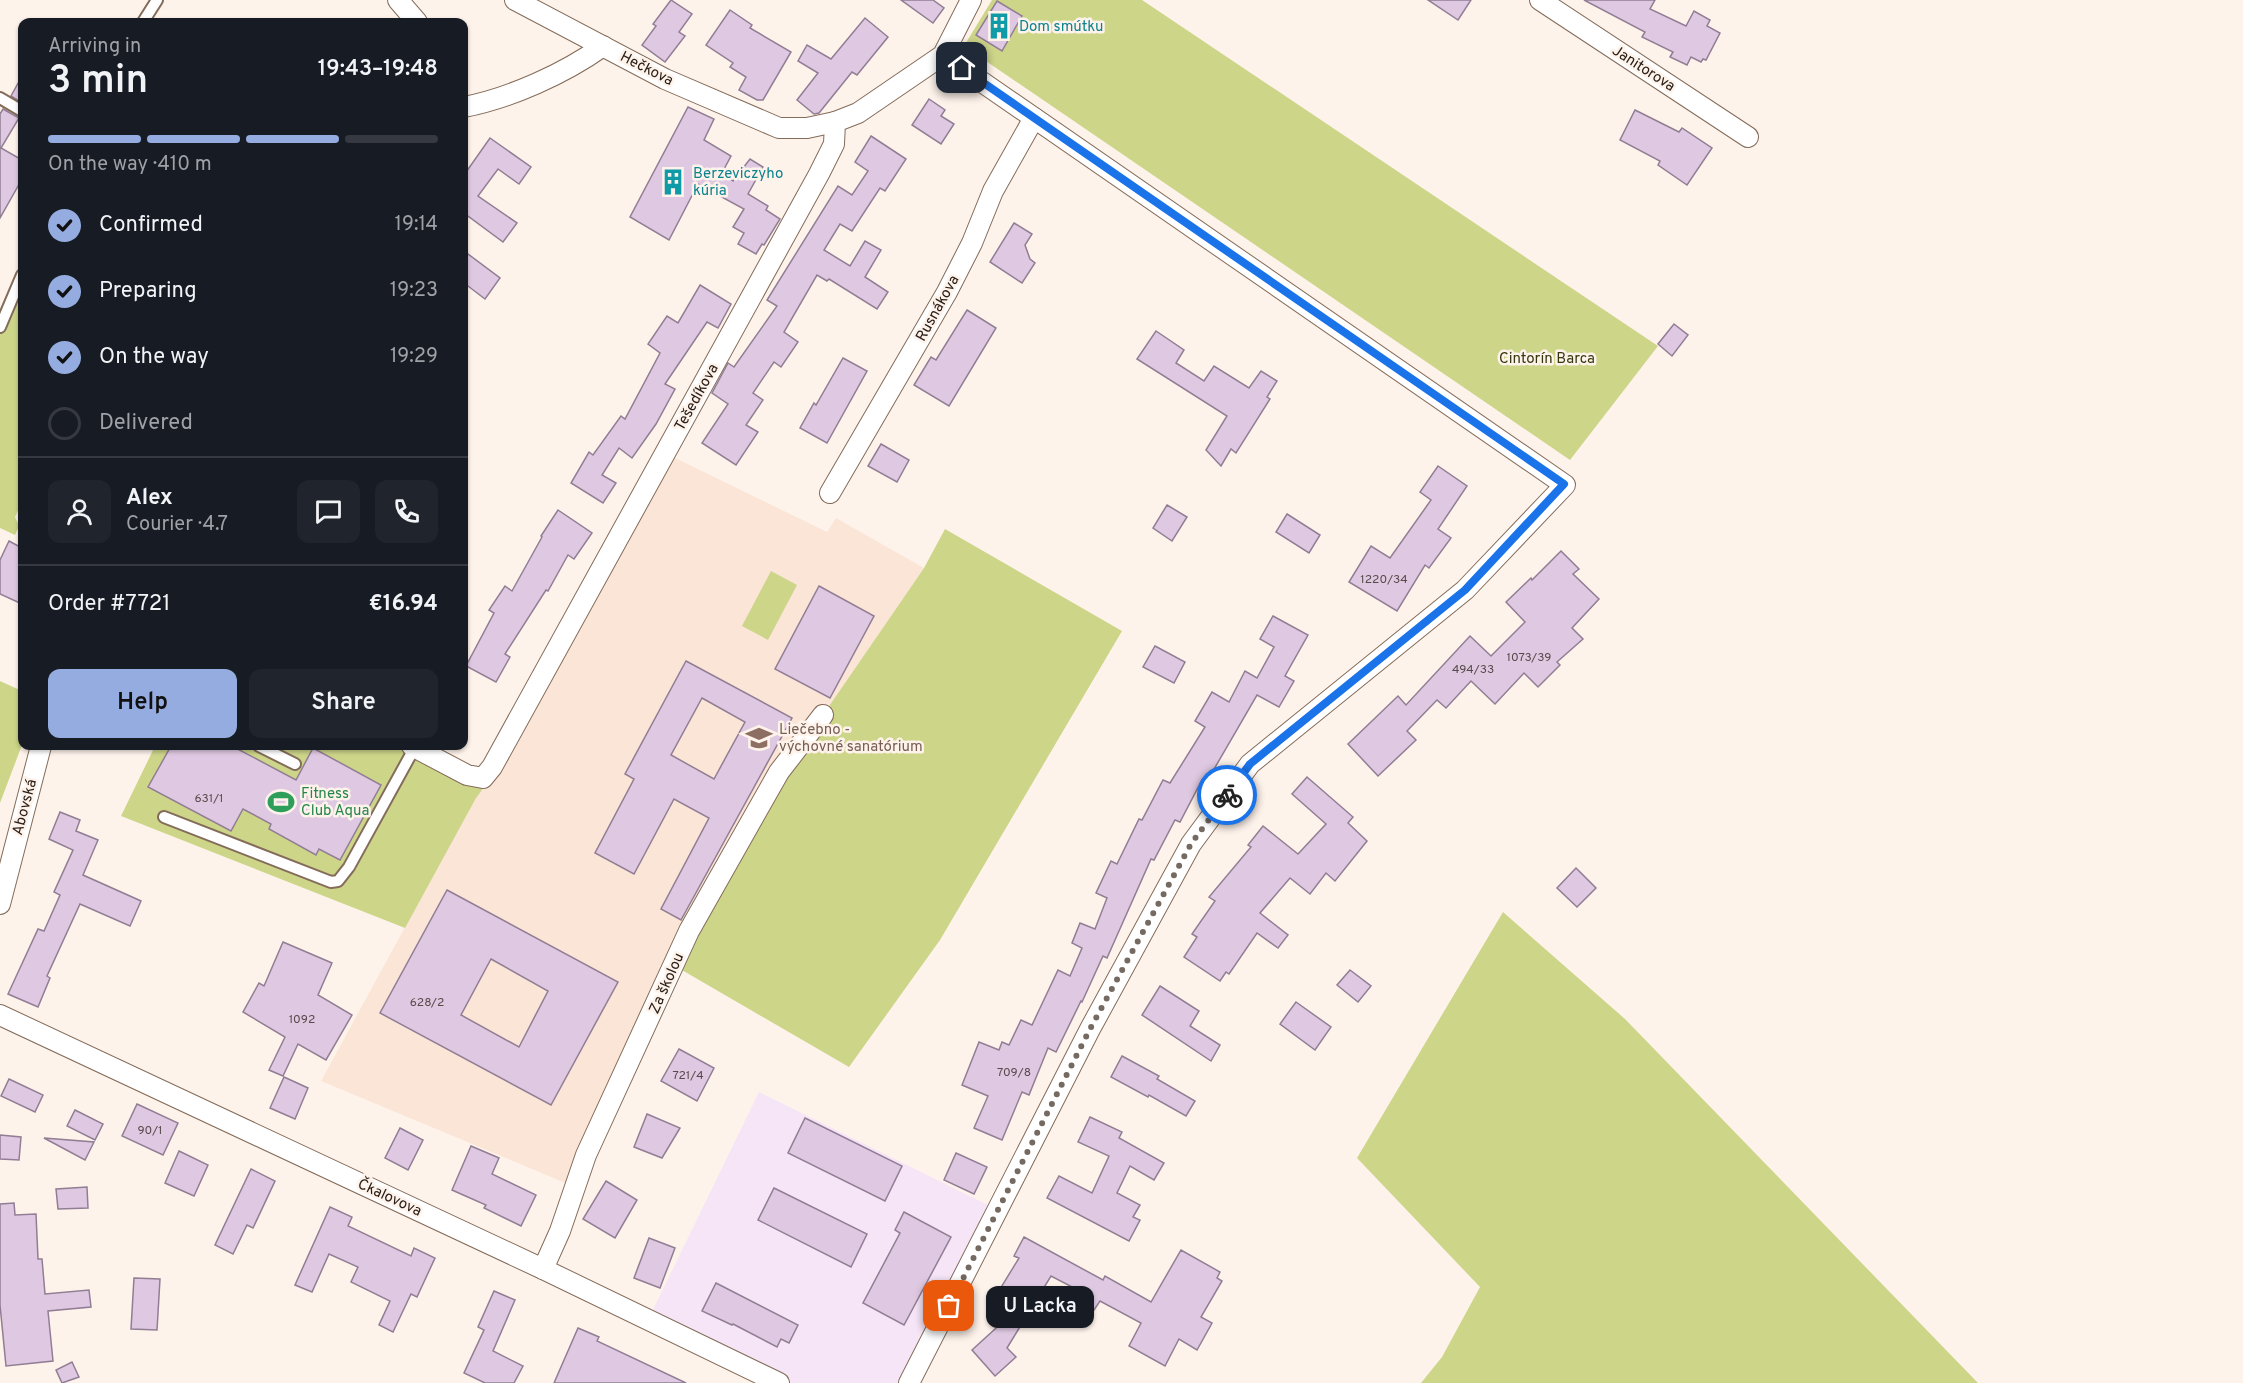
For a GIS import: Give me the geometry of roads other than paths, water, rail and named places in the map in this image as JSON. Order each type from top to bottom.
[{"type":"street","points":[[398,0],[414,18]]},
{"type":"street","points":[[515,0],[603,46]]},
{"type":"street","points":[[836,122],[858,113],[943,55],[971,0]]},
{"type":"street","name":"Janitorova","points":[[1540,0],[1748,136]]},
{"type":"street","name":"Hečkova","points":[[468,106],[514,92],[584,60],[603,46],[665,79],[779,128],[807,128],[836,122]]},
{"type":"street","points":[[909,1383],[1090,1029],[1191,844],[1250,764],[1465,590],[1564,484],[943,55]]},
{"type":"street","name":"Rusnákova","points":[[830,493],[947,292],[972,243],[993,191],[1034,118]]},
{"type":"street","name":"Tešedíkova","points":[[421,750],[467,775],[483,778],[492,768],[819,174],[834,144],[836,122]]},
{"type":"street","name":"Za školou","points":[[543,1269],[560,1231],[586,1155],[689,931],[778,772],[822,715]]},
{"type":"street","name":"Abovská","points":[[0,904],[40,750]]},
{"type":"street","name":"Čkalovova","points":[[0,1015],[543,1269],[779,1383]]},
{"type":"lane","points":[[146,18],[157,0]]},
{"type":"lane","points":[[0,98],[18,109]]},
{"type":"lane","points":[[0,327],[18,284]]},
{"type":"lane","points":[[267,750],[296,764]]},
{"type":"lane","points":[[164,817],[331,882],[338,880],[348,867],[412,750]]},
{"type":"place","name":"Dom smútku","points":[[999,26]]},
{"type":"place","name":"Berzeviczyho kúria","points":[[673,182]]},
{"type":"place","name":"Liečebno - výchovné sanatórium","points":[[759,738]]},
{"type":"place","name":"Fitness Club Aqua","points":[[281,802]]},
{"type":"place","name":"U Lacka","points":[[949,1306]]},
{"type":"park label","name":"Cintorín Barca","points":[[1547,358]]}]
